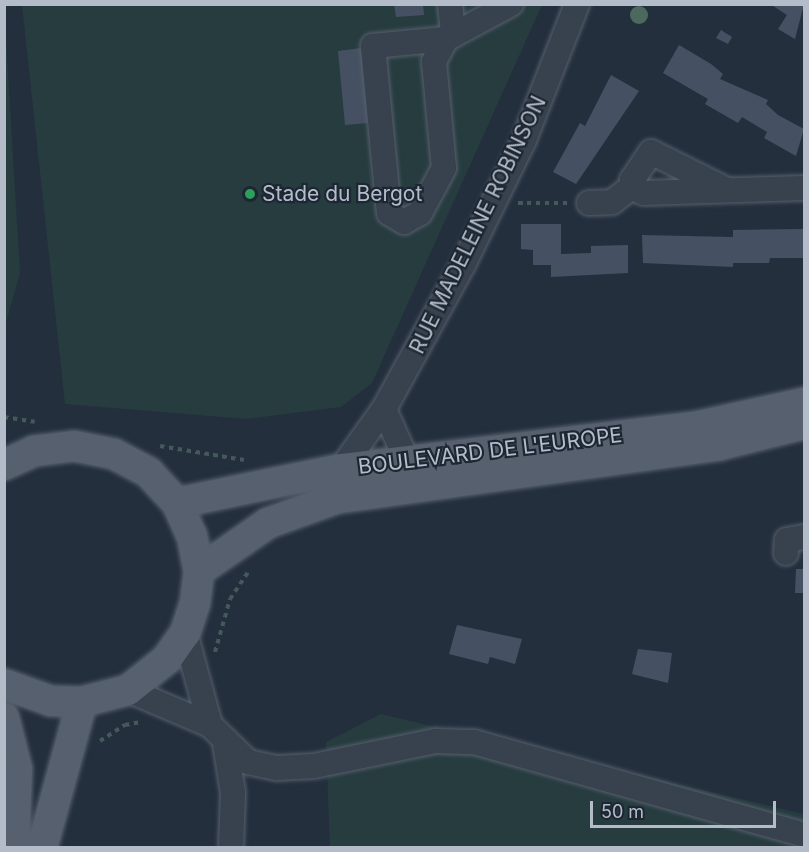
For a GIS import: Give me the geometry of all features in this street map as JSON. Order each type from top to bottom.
[{"type":"main road","name":"BOULEVARD DE L'EUROPE","points":[[177,503],[341,469],[700,426],[804,403]]},
{"type":"main road","name":"BOULEVARD DE L'EUROPE","points":[[199,571],[268,523],[338,498],[718,445],[804,424]]},
{"type":"main road","points":[[4,465],[34,451],[74,446],[114,454],[149,473],[177,503],[192,536],[199,571],[195,603],[185,633],[167,659],[128,690],[82,702],[51,701],[4,684]]},
{"type":"main road","points":[[42,848],[82,702]]},
{"type":"main road","points":[[4,718],[17,769],[14,848]]},
{"type":"street","points":[[450,4],[450,37],[434,62],[444,168],[420,213],[404,222],[389,213],[373,46],[450,37],[511,4]]},
{"type":"street","name":"RUE MADELEINE ROBINSON","points":[[341,469],[384,409],[499,194],[577,4]]},
{"type":"street","points":[[589,203],[612,202],[632,187],[651,152],[727,190]]},
{"type":"street","points":[[632,187],[644,193],[804,188]]},
{"type":"street","points":[[384,409],[407,461]]},
{"type":"street","points":[[786,553],[788,540],[804,537]]},
{"type":"street","points":[[185,633],[210,725],[225,743],[248,762],[277,768],[314,766],[436,741],[474,742],[804,835]]},
{"type":"street","points":[[128,690],[210,725]]},
{"type":"street","points":[[225,743],[233,793],[231,848]]},
{"type":"path","points":[[499,194],[521,204],[589,203]]},
{"type":"path","points":[[212,657],[219,645]]},
{"type":"path","points":[[94,747],[107,734],[146,721]]},
{"type":"green space","name":"Stade du Bergot","points":[[22,5],[542,5],[372,383],[341,407],[246,419],[65,404]]},
{"type":"green space","points":[[4,6],[20,273],[5,326],[4,326]]},
{"type":"green space","points":[[381,714],[804,814],[804,847],[330,847],[326,742]]},
{"type":"building","points":[[394,4],[423,4],[424,15],[396,17]]},
{"type":"building","points":[[770,4],[804,4],[795,39],[778,29],[787,15]]},
{"type":"building","points":[[721,30],[732,37],[728,44],[716,38]]},
{"type":"building","points":[[679,45],[711,64],[723,74],[720,79],[768,100],[766,104],[778,115],[804,129],[796,156],[764,138],[767,132],[742,117],[738,123],[705,104],[708,99],[663,73]]},
{"type":"building","points":[[361,48],[368,123],[345,125],[338,51]]},
{"type":"building","points":[[611,75],[639,91],[576,184],[553,172],[580,123],[585,126]]},
{"type":"building","points":[[521,224],[561,224],[561,254],[591,253],[591,246],[628,245],[628,273],[551,277],[551,265],[533,265],[533,250],[521,249]]},
{"type":"building","points":[[804,229],[804,258],[770,258],[769,263],[733,263],[733,267],[643,263],[642,235],[733,237],[733,230]]},
{"type":"building","points":[[796,569],[804,569],[804,593],[795,593]]},
{"type":"building","points":[[457,625],[522,639],[515,664],[490,657],[488,664],[449,654]]},
{"type":"building","points":[[638,649],[672,653],[668,683],[632,674]]},
{"type":"place","name":"Stade du Bergot","points":[[250,194]]}]
